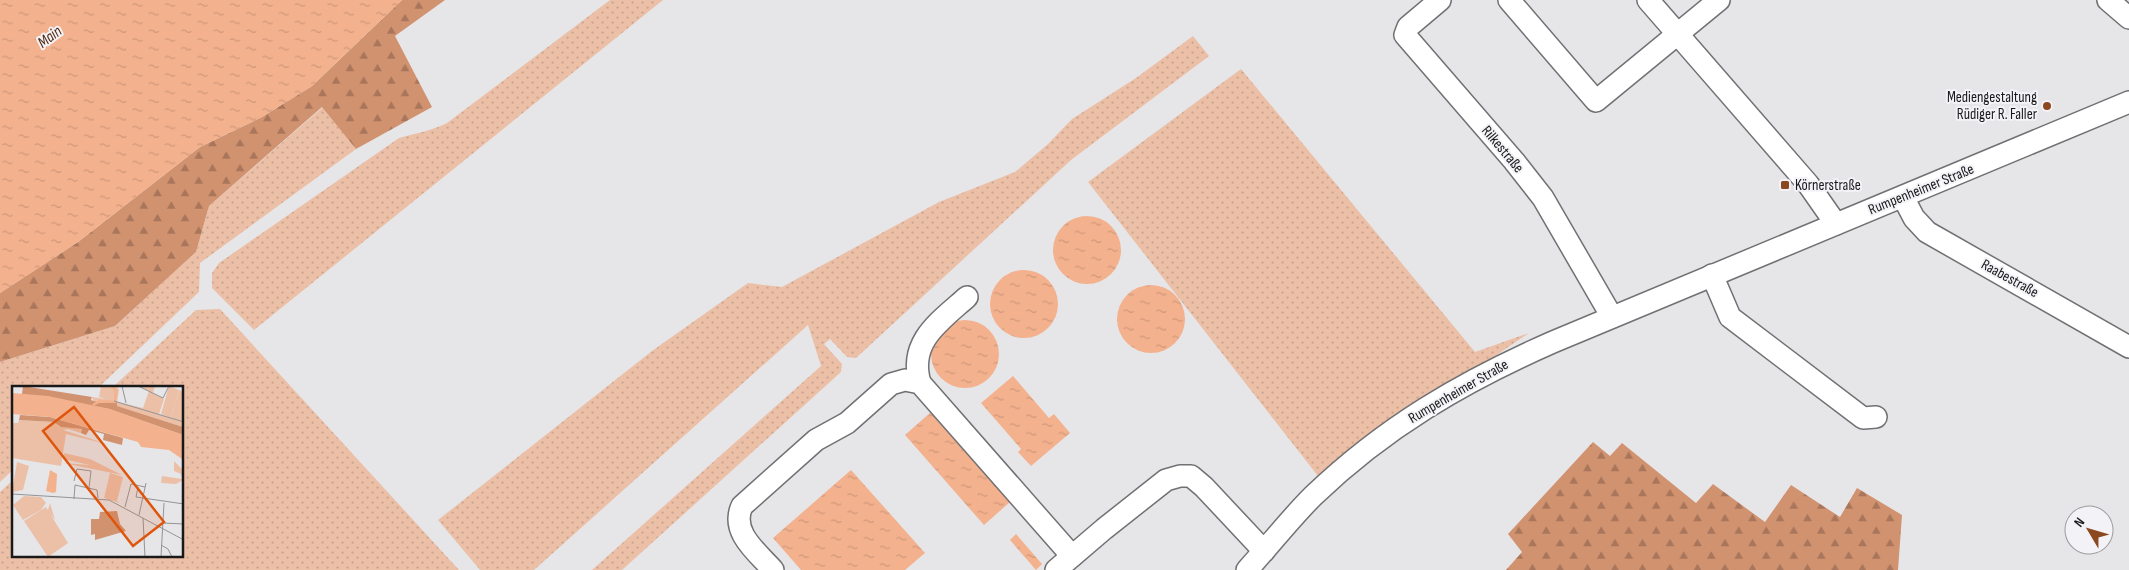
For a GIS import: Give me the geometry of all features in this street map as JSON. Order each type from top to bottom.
[{"type":"street","name":"Rilkestraße","points":[[1440,0],[1408,27],[1405,35],[1539,192],[1612,318]]},
{"type":"street","points":[[1509,0],[1596,102],[1719,0]]},
{"type":"street","points":[[1648,0],[1808,184],[1836,224]]},
{"type":"street","points":[[2108,0],[2129,18]]},
{"type":"street","name":"Rumpenheimer Straße","points":[[1247,570],[1313,497],[1378,441],[1442,397],[1498,366],[2129,102]]},
{"type":"street","name":"Raabestraße","points":[[1903,197],[1914,218],[1926,232],[2129,347]]},
{"type":"street","points":[[1712,276],[1730,317],[1863,418],[1876,416]]},
{"type":"street","points":[[967,297],[942,319],[921,345],[917,357],[916,370],[920,383],[1072,556]]},
{"type":"street","points":[[773,570],[742,534],[738,518],[742,506],[816,440],[847,423],[891,384],[905,380],[920,383]]},
{"type":"street","points":[[1056,570],[1166,480],[1180,476],[1191,476],[1204,487],[1264,551]]},
{"type":"shaded area","points":[[610,0],[663,0],[254,330],[212,288],[212,273],[219,263],[399,138],[447,123]]},
{"type":"shaded area","points":[[1193,36],[1209,56],[1071,160],[856,358],[847,357],[830,339],[824,344],[842,364],[841,372],[622,570],[592,570],[821,366],[808,325],[534,570],[480,570],[438,520],[652,351],[748,283],[782,287],[939,202],[1015,172],[1048,144],[1072,119],[1136,78]]},
{"type":"shaded area","points":[[1241,69],[1475,352],[1529,333],[1318,476],[1088,182]]},
{"type":"shaded area","points":[[323,107],[356,149],[200,263],[199,292],[100,386],[12,386],[12,471],[0,482],[0,362],[115,326],[196,252],[209,206]]},
{"type":"shaded area","points":[[220,309],[459,570],[0,570],[0,492],[12,481],[12,558],[184,558],[184,386],[114,386],[196,310]]},
{"type":"green space","points":[[402,0],[445,0],[395,36],[432,107],[356,149],[322,107],[209,206],[196,252],[115,326],[0,362],[0,293],[78,242],[200,147],[262,117],[312,86]]},
{"type":"green space","points":[[1593,442],[1610,456],[1622,443],[1696,503],[1713,484],[1765,522],[1791,485],[1840,517],[1857,488],[1902,515],[1898,570],[1506,570],[1522,552],[1508,534]]},
{"type":"water","name":"Main","points":[[0,0],[402,0],[312,86],[262,117],[200,147],[78,242],[0,293]]},
{"type":"water","points":[[1087,216],[1100,219],[1111,226],[1118,237],[1121,250],[1118,263],[1111,274],[1100,281],[1087,284],[1074,281],[1063,274],[1056,263],[1053,250],[1056,237],[1063,226],[1074,219]]},
{"type":"water","points":[[1024,270],[1037,273],[1048,280],[1055,291],[1058,304],[1055,317],[1048,328],[1037,335],[1024,338],[1011,335],[1000,328],[993,317],[990,304],[993,291],[1000,280],[1011,273]]},
{"type":"water","points":[[1151,285],[1164,288],[1175,295],[1182,306],[1185,319],[1182,332],[1175,343],[1164,350],[1151,353],[1138,350],[1127,343],[1120,332],[1117,319],[1120,306],[1127,295],[1138,288]]},
{"type":"water","points":[[965,320],[978,323],[989,330],[996,341],[999,354],[996,367],[989,378],[978,385],[965,388],[952,385],[941,378],[934,367],[931,354],[934,341],[941,330],[952,323]]},
{"type":"water","points":[[1013,376],[1049,418],[1054,414],[1070,433],[1031,466],[1018,452],[1021,449],[981,403]]},
{"type":"water","points":[[931,412],[1010,502],[984,525],[905,435]]},
{"type":"water","points":[[851,470],[925,553],[905,570],[801,570],[773,538]]},
{"type":"water","points":[[1016,534],[1042,564],[1036,570],[1010,540]]},
{"type":"place","name":"Mediengestaltung Rüdiger R. Faller","points":[[2047,106]]},
{"type":"place","name":"Körnerstraße","points":[[1785,185]]}]
